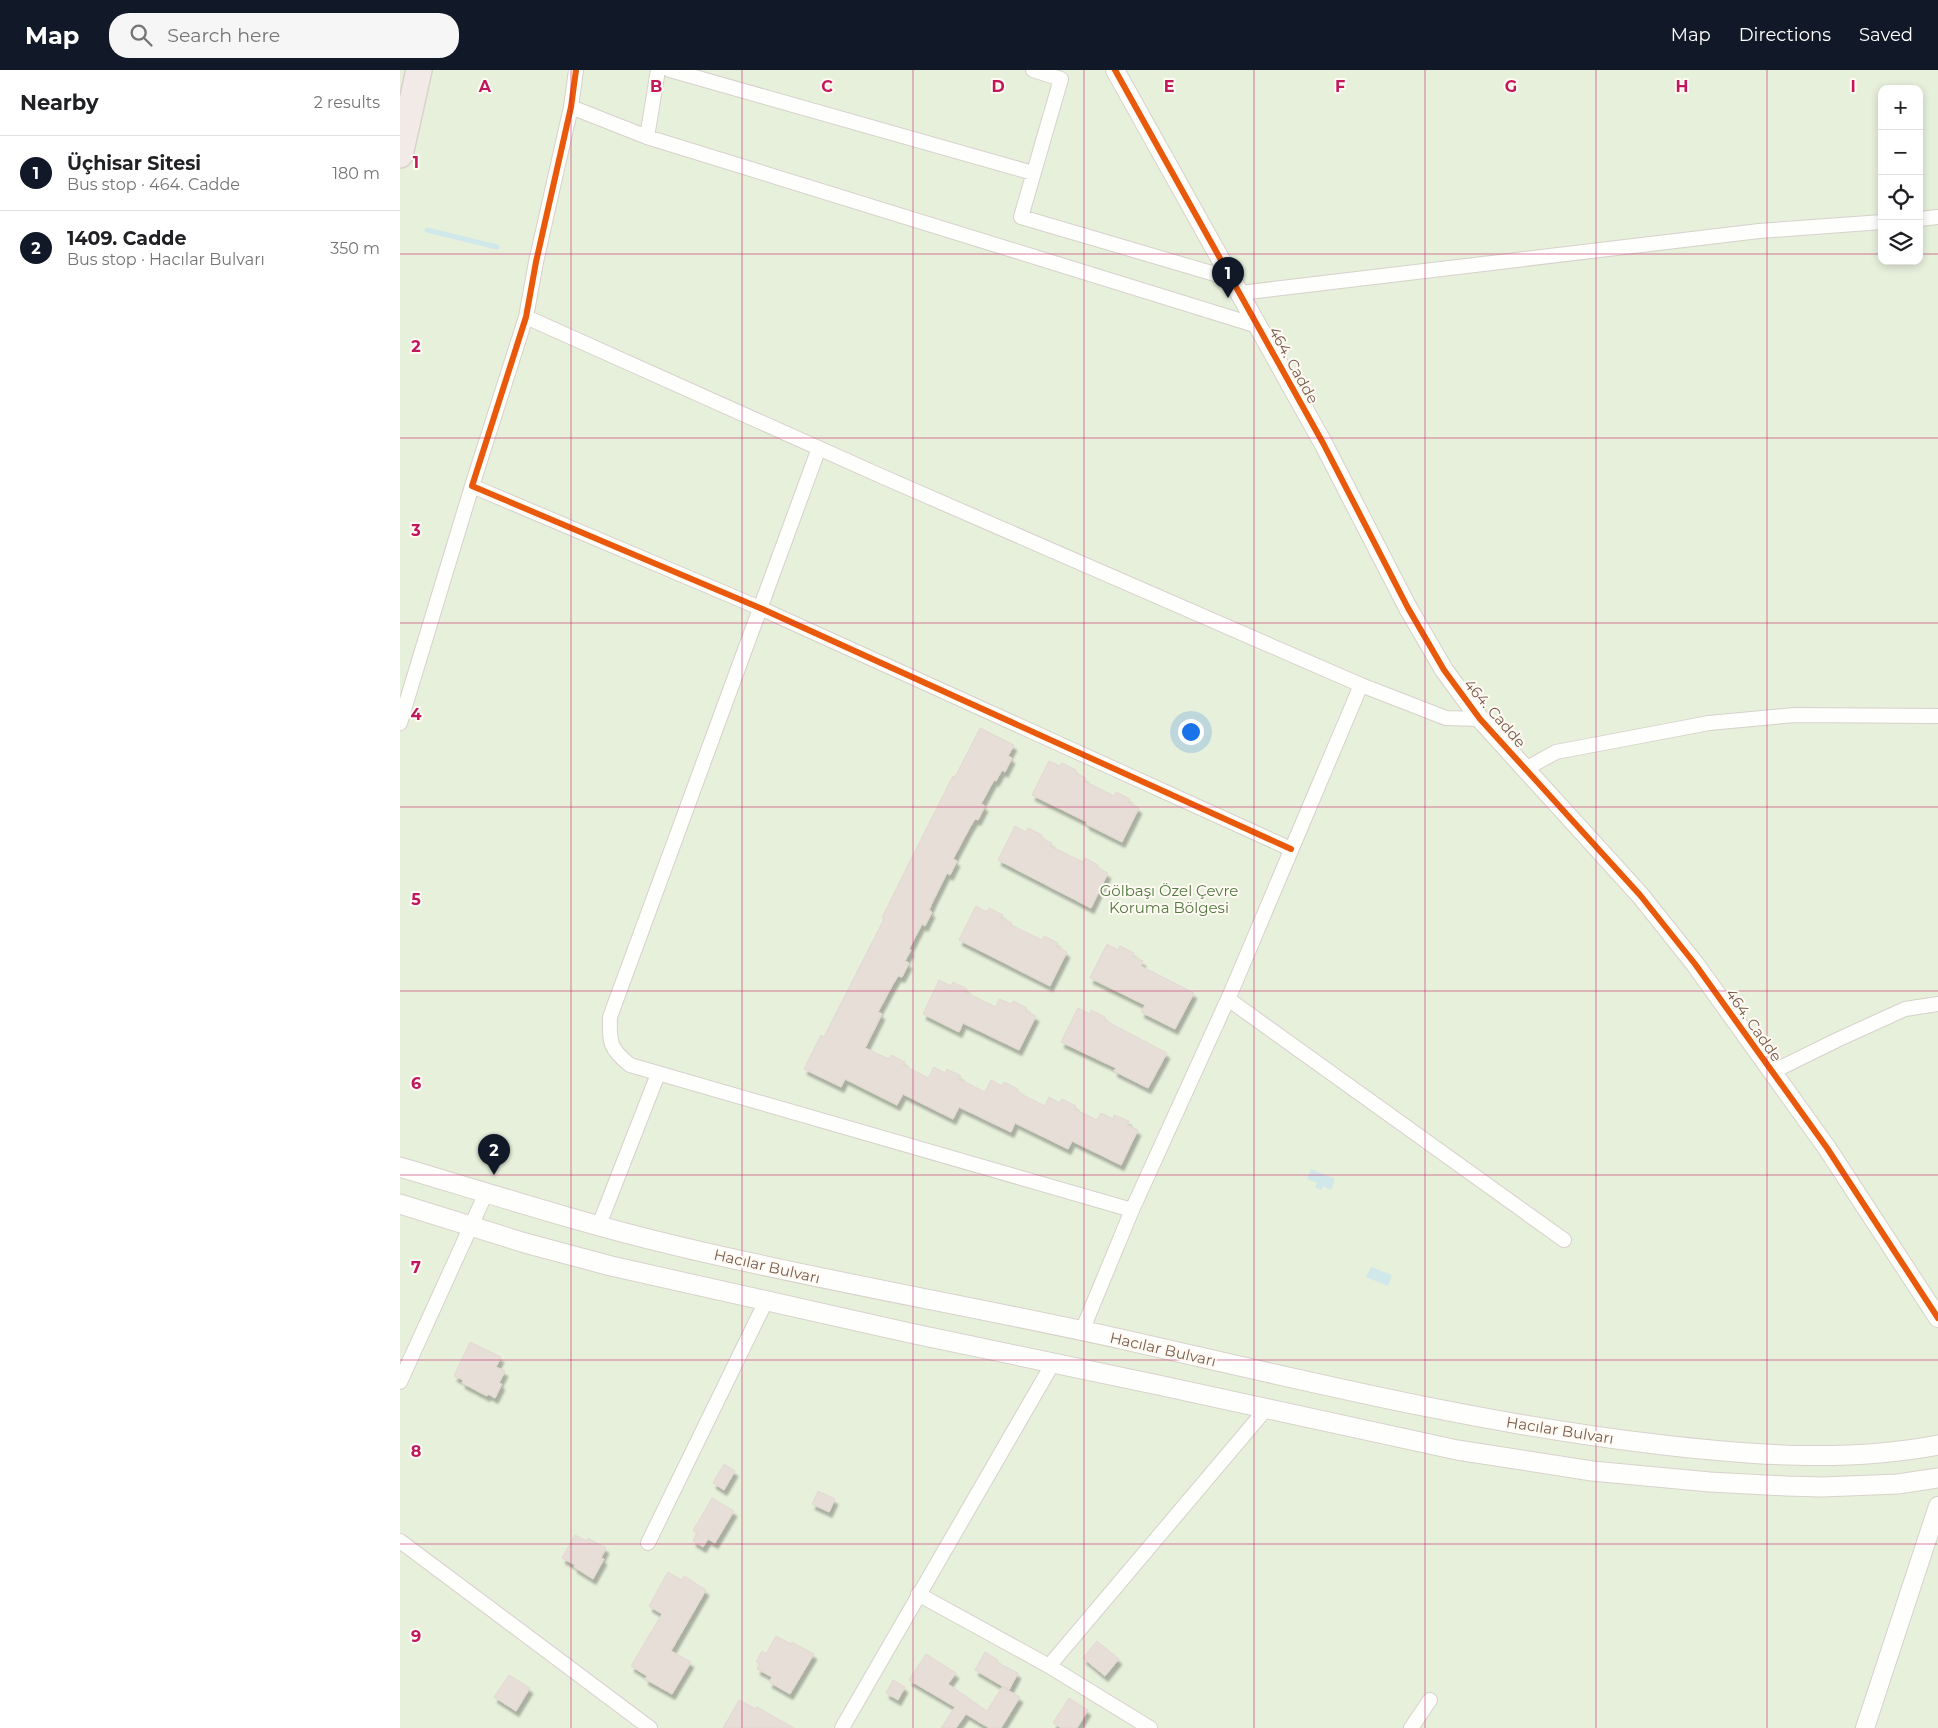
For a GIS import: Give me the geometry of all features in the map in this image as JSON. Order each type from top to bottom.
[{"type":"highway","points":[[400,155],[419,70]]},
{"type":"main road","name":"Hacılar Bulvarı","points":[[400,1167],[673,1245],[803,1274],[1082,1331],[1419,1406],[1613,1439],[1715,1451],[1781,1455],[1877,1453],[1938,1445]]},
{"type":"main road","points":[[400,1204],[611,1266],[910,1334],[1457,1450],[1592,1471],[1710,1482],[1822,1487],[1898,1484],[1938,1478]]},
{"type":"street","points":[[400,723],[526,317],[536,262],[571,107],[576,70]]},
{"type":"street","points":[[647,136],[658,70]]},
{"type":"street","points":[[670,70],[1033,172]]},
{"type":"street","points":[[1034,70],[1061,79],[1033,172],[1022,217],[1236,286],[1759,231],[1878,222]]},
{"type":"street","name":"464. Cadde","points":[[1115,70],[1323,443],[1428,644],[1458,691],[1480,719],[1527,768],[1640,895],[1695,964],[1827,1148],[1938,1318]]},
{"type":"street","points":[[571,107],[647,136],[1258,326]]},
{"type":"street","points":[[1923,219],[1938,217]]},
{"type":"street","points":[[526,317],[819,448],[1361,685],[1446,718],[1480,719]]},
{"type":"street","points":[[819,448],[610,1017],[610,1039],[618,1056],[630,1065],[1132,1210]]},
{"type":"street","points":[[472,486],[760,608],[1291,849]]},
{"type":"street","points":[[1082,1331],[1132,1210],[1228,999],[1361,685]]},
{"type":"street","points":[[1527,768],[1556,752],[1709,723],[1795,715],[1938,716]]},
{"type":"street","points":[[1228,999],[1564,1240]]},
{"type":"street","points":[[1772,1072],[1837,1040],[1905,1010],[1938,1004]]},
{"type":"street","points":[[599,1225],[658,1074]]},
{"type":"street","points":[[400,1382],[486,1193]]},
{"type":"street","points":[[648,1542],[766,1301]]},
{"type":"street","points":[[842,1728],[1053,1363]]},
{"type":"street","points":[[1049,1666],[1266,1409]]},
{"type":"street","points":[[1865,1728],[1938,1506]]},
{"type":"street","points":[[400,1541],[650,1728]]},
{"type":"street","points":[[918,1594],[1049,1666],[1150,1728]]},
{"type":"street","points":[[1411,1728],[1430,1700]]},
{"type":"green space","name":"Gölbaşı Özel Çevre Koruma Bölgesi","points":[[400,70],[1938,70],[1938,1728],[400,1728]]},
{"type":"water","points":[[1311,1169],[1335,1179],[1331,1190],[1323,1186],[1321,1190],[1315,1187],[1317,1183],[1307,1179]]},
{"type":"water","points":[[1371,1267],[1392,1275],[1388,1286],[1366,1277]]},
{"type":"building","points":[[980,728],[1014,745],[1008,756],[1012,758],[1005,772],[1002,770],[996,781],[994,780],[981,804],[985,806],[978,820],[975,819],[953,859],[957,861],[950,875],[947,873],[929,910],[932,912],[925,926],[922,924],[909,949],[911,950],[905,961],[909,963],[902,977],[898,976],[878,1012],[882,1014],[865,1048],[889,1059],[891,1055],[905,1062],[903,1065],[928,1078],[934,1067],[945,1073],[947,1069],[961,1076],[959,1079],[985,1092],[991,1080],[1002,1086],[1004,1082],[1018,1089],[1017,1092],[1045,1106],[1049,1097],[1060,1103],[1062,1099],[1076,1106],[1074,1109],[1097,1120],[1101,1113],[1113,1119],[1114,1115],[1129,1121],[1127,1125],[1138,1130],[1121,1165],[1072,1141],[1068,1149],[1015,1123],[1011,1132],[959,1107],[953,1119],[903,1094],[897,1105],[845,1079],[841,1087],[804,1069],[821,1035],[824,1037],[884,919],[882,918],[907,867],[953,776],[955,777]]},
{"type":"building","points":[[1049,761],[1060,766],[1062,763],[1076,770],[1075,773],[1086,778],[1084,781],[1114,796],[1116,792],[1130,799],[1128,802],[1139,808],[1122,842],[1086,824],[1087,822],[1032,795]]},
{"type":"building","points":[[1015,826],[1026,832],[1028,828],[1042,835],[1041,838],[1052,843],[1050,846],[1083,862],[1085,858],[1098,865],[1097,868],[1108,873],[1091,908],[998,860]]},
{"type":"building","points":[[976,906],[987,912],[989,908],[1003,915],[1001,918],[1012,923],[1011,925],[1042,940],[1044,936],[1058,943],[1056,946],[1067,952],[1050,986],[959,940]]},
{"type":"building","points":[[1107,944],[1118,950],[1120,946],[1134,953],[1132,956],[1143,961],[1141,966],[1194,993],[1175,1029],[1141,1012],[1145,1005],[1090,978]]},
{"type":"building","points":[[939,980],[951,986],[953,982],[967,989],[965,992],[996,1007],[999,999],[1011,1004],[1013,1001],[1027,1008],[1025,1011],[1036,1016],[1019,1050],[963,1023],[959,1032],[923,1014]]},
{"type":"building","points":[[1078,1008],[1090,1014],[1091,1010],[1105,1017],[1104,1020],[1167,1053],[1148,1088],[1114,1071],[1116,1068],[1061,1042]]},
{"type":"building","points":[[470,1342],[501,1357],[496,1367],[505,1371],[499,1383],[502,1384],[495,1398],[462,1383],[463,1380],[454,1376]]},
{"type":"building","points":[[724,1464],[735,1471],[724,1490],[713,1483]]},
{"type":"building","points":[[818,1491],[835,1499],[829,1512],[812,1504]]},
{"type":"building","points":[[712,1498],[734,1511],[715,1543],[708,1539],[703,1547],[693,1541],[697,1533],[693,1531]]},
{"type":"building","points":[[575,1535],[587,1541],[588,1538],[606,1548],[601,1558],[604,1559],[593,1579],[562,1558]]},
{"type":"building","points":[[668,1572],[682,1580],[684,1576],[706,1590],[671,1651],[691,1662],[672,1694],[645,1679],[647,1676],[631,1666],[662,1614],[649,1606]]},
{"type":"building","points":[[776,1636],[814,1654],[790,1694],[769,1682],[772,1677],[757,1669],[760,1664],[756,1662],[762,1651],[766,1654]]},
{"type":"building","points":[[1097,1641],[1119,1659],[1105,1676],[1083,1658]]},
{"type":"building","points":[[985,1652],[998,1660],[996,1662],[1018,1673],[1009,1690],[975,1670]]},
{"type":"building","points":[[926,1654],[956,1673],[948,1684],[987,1711],[1002,1687],[1020,1697],[1001,1728],[989,1728],[966,1714],[956,1728],[941,1728],[955,1707],[909,1680]]},
{"type":"building","points":[[509,1675],[530,1688],[516,1711],[494,1697]]},
{"type":"building","points":[[893,1680],[905,1687],[898,1700],[886,1693]]},
{"type":"building","points":[[1069,1698],[1088,1710],[1077,1728],[1061,1728],[1053,1723]]},
{"type":"building","points":[[739,1700],[756,1709],[757,1707],[794,1728],[723,1728]]},
{"type":"waterway","points":[[427,230],[497,247]]},
{"type":"cycle path","points":[[576,70],[571,107],[536,262],[526,317],[472,486],[760,608],[1291,849]]},
{"type":"cycle path","points":[[1115,70],[1323,443],[1408,608],[1444,670],[1480,719],[1640,895],[1695,964],[1827,1148],[1938,1318]]},
{"type":"place","name":"Üçhisar Sitesi","points":[[1228,298]]},
{"type":"place","name":"1409. Cadde","points":[[494,1175]]}]
